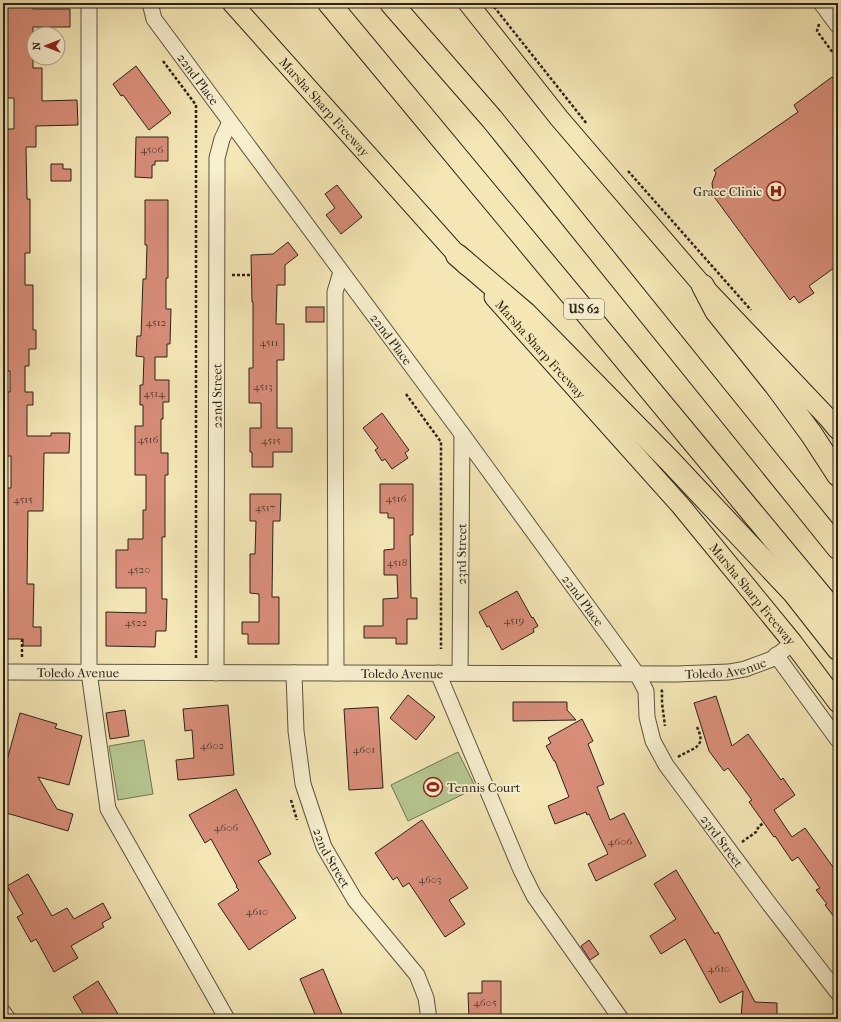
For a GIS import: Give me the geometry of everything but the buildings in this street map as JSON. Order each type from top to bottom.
[{"type":"highway","name":"US 62","points":[[329,3],[838,616]]},
{"type":"highway","points":[[391,3],[492,119],[838,548]]},
{"type":"highway","points":[[457,255],[525,313],[670,461],[794,593],[838,649]]},
{"type":"highway","points":[[703,286],[716,311],[776,386],[812,435],[838,475]]},
{"type":"main road","name":"Marsha Sharp Freeway","points":[[232,3],[681,506],[793,643],[838,703]]},
{"type":"main road","points":[[468,3],[559,118],[703,286],[838,430]]},
{"type":"street","points":[[89,3],[89,672],[108,809],[227,1019]]},
{"type":"street","name":"22nd Place","points":[[150,3],[154,20],[462,434],[637,674]]},
{"type":"street","points":[[821,3],[838,26]]},
{"type":"street","name":"22nd Street","points":[[216,673],[217,158],[222,139],[230,122]]},
{"type":"street","points":[[336,673],[335,292],[341,272]]},
{"type":"street","name":"23rd Street","points":[[460,673],[462,434]]},
{"type":"street","name":"Toledo Avenue","points":[[3,672],[676,674],[729,672],[745,669],[772,659],[793,643]]},
{"type":"street","points":[[776,655],[838,740]]},
{"type":"street","name":"22nd Street","points":[[294,673],[296,731],[302,784],[324,847],[355,900],[417,975],[426,998],[429,1019]]},
{"type":"street","points":[[438,673],[521,870],[534,896],[621,1019]]},
{"type":"street","name":"23rd Street","points":[[637,674],[646,691],[647,717],[653,741],[666,765],[767,901],[838,993]]},
{"type":"street","points":[[3,1012],[8,1019]]},
{"type":"path","points":[[492,3],[588,125]]},
{"type":"path","points":[[819,22],[817,31],[833,53],[838,54]]},
{"type":"path","points":[[163,61],[196,105],[196,660],[216,673]]},
{"type":"path","points":[[628,170],[751,311]]},
{"type":"path","points":[[232,275],[251,275]]},
{"type":"path","points":[[406,394],[441,442],[441,649]]},
{"type":"path","points":[[22,639],[22,672]]},
{"type":"path","points":[[637,674],[662,691],[662,702],[667,730]]},
{"type":"path","points":[[666,765],[680,758],[699,744],[702,739],[696,725]]},
{"type":"path","points":[[677,752],[680,758]]},
{"type":"path","points":[[742,842],[756,832],[759,826],[764,823]]},
{"type":"path","points":[[738,836],[746,848]]},
{"type":"green space","points":[[144,740],[153,794],[118,800],[109,746]]},
{"type":"green space","name":"Tennis Court","points":[[458,752],[476,788],[408,821],[391,785]]},
{"type":"place","name":"Grace Clinic","points":[[776,191]]},
{"type":"place","name":"Tennis Court","points":[[433,787]]}]
